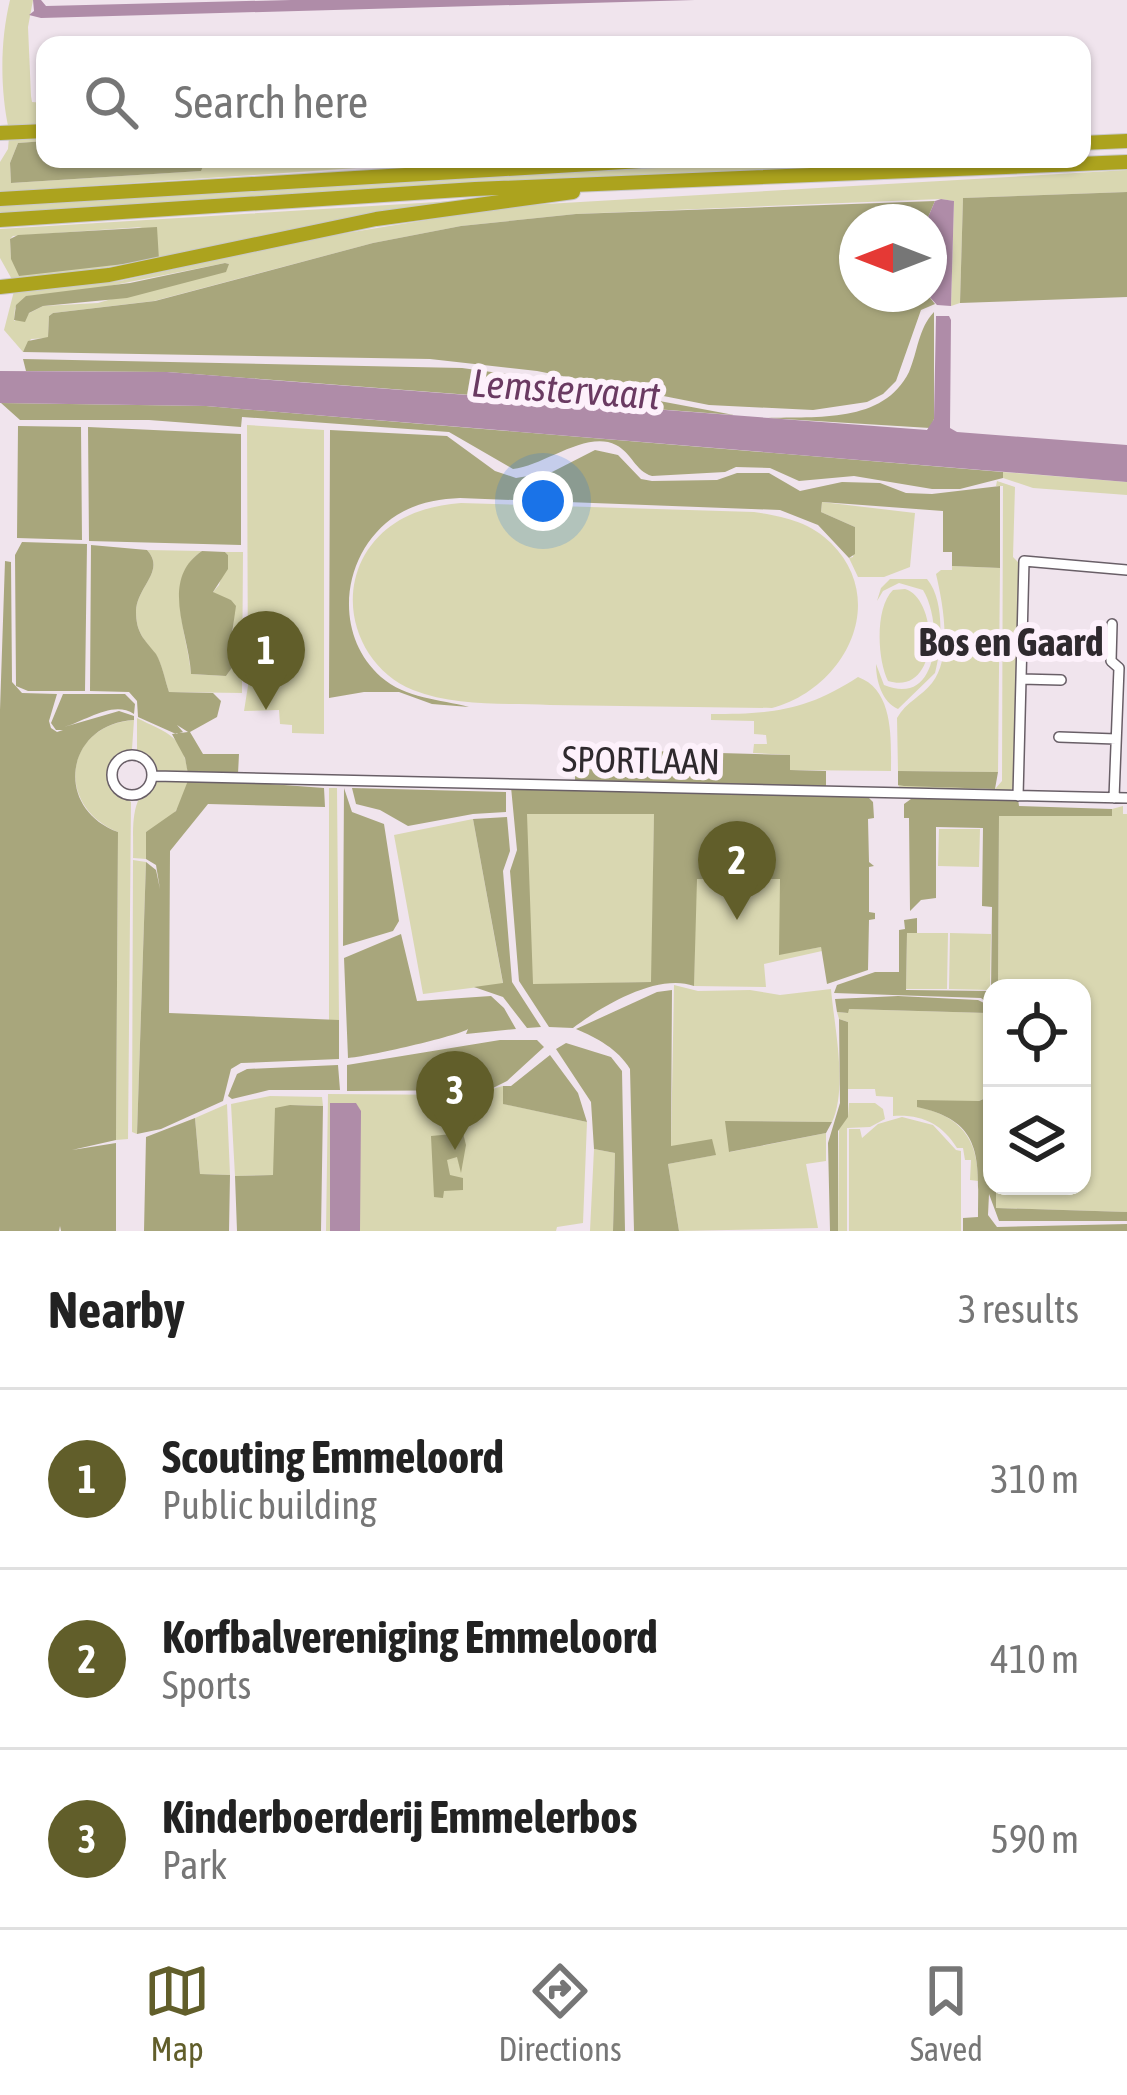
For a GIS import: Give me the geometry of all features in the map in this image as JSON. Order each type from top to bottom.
[{"type":"highway","points":[[0,133],[36,131]]},
{"type":"highway","points":[[1091,143],[1127,141]]},
{"type":"highway","points":[[1091,162],[1127,161]]},
{"type":"highway","points":[[0,200],[508,168]]},
{"type":"highway","points":[[0,220],[668,180],[958,168]]},
{"type":"highway","points":[[0,287],[109,275],[420,212],[668,180]]},
{"type":"street","points":[[1018,796],[1024,561],[1127,570]]},
{"type":"street","points":[[1112,624],[1112,661],[1123,668],[1114,798]]},
{"type":"street","points":[[1021,679],[1060,680]]},
{"type":"street","points":[[1059,737],[1116,739]]},
{"type":"street","name":"SPORTLAAN","points":[[133,755],[146,761],[154,776],[139,794],[131,796],[118,790],[112,772],[122,758],[133,755]]},
{"type":"street","name":"SPORTLAAN","points":[[154,776],[1127,798]]},
{"type":"shaded area","points":[[10,0],[33,0],[28,27],[36,128],[9,130],[2,65]]},
{"type":"shaded area","points":[[33,0],[46,6],[291,0],[695,0],[41,18],[29,15],[34,11]]},
{"type":"shaded area","points":[[36,136],[36,142],[18,143],[10,163],[11,183],[202,168],[356,168],[0,192],[0,162],[9,137]]},
{"type":"shaded area","points":[[36,142],[36,168],[202,168],[11,183],[10,163],[18,143]]},
{"type":"shaded area","points":[[644,168],[838,168],[548,180],[0,214],[0,205]]},
{"type":"shaded area","points":[[1127,170],[1127,192],[963,198],[960,303],[951,306],[954,201],[941,199],[576,214],[461,226],[373,243],[154,301],[53,313],[48,338],[31,339],[23,352],[4,330],[14,291],[120,281],[304,240],[512,206]],"holes":[[[229,264],[98,303],[43,306],[14,321],[15,308],[29,296]]]},
{"type":"shaded area","points":[[1127,192],[1127,297],[960,303],[963,198]]},
{"type":"shaded area","points":[[520,197],[14,283],[0,258],[0,229]],"holes":[[[142,227],[11,259],[13,236]]]},
{"type":"shaded area","points":[[935,201],[934,204],[852,204]]},
{"type":"shaded area","points":[[935,201],[954,201],[951,306],[947,306],[947,204]]},
{"type":"shaded area","points":[[839,204],[839,312],[920,312],[896,381],[867,402],[813,410],[709,405],[537,371],[430,359],[23,352],[28,341],[48,337],[53,313],[155,301],[373,243],[461,226],[576,214]]},
{"type":"shaded area","points":[[157,227],[159,260],[19,276],[11,259],[10,239],[18,235]]},
{"type":"shaded area","points":[[229,264],[226,272],[127,298],[43,306],[29,313],[25,322],[14,320],[16,305],[26,296],[130,283]]},
{"type":"shaded area","points":[[934,312],[934,419],[930,428],[767,418],[847,414],[883,401],[909,372]]},
{"type":"shaded area","points":[[936,316],[951,320],[950,428],[1127,445],[1127,482],[206,406],[0,403],[0,371],[167,372],[927,430],[934,419]]},
{"type":"shaded area","points":[[23,359],[462,368],[734,415],[167,372],[26,371]]},
{"type":"shaded area","points":[[1,403],[206,406],[1003,472],[1003,478],[960,489],[932,489],[854,476],[799,481],[770,468],[652,476],[621,448],[604,442],[578,445],[513,469],[449,432],[242,417],[241,427],[149,420],[20,420]]},
{"type":"shaded area","points":[[247,425],[324,430],[324,734],[292,733],[292,725],[280,724],[279,710],[244,711],[248,686]]},
{"type":"shaded area","points":[[18,426],[81,427],[82,540],[17,538]]},
{"type":"shaded area","points":[[88,427],[241,434],[241,545],[89,541]]},
{"type":"shaded area","points":[[330,430],[447,436],[495,471],[516,478],[552,472],[595,450],[618,455],[641,479],[652,481],[769,473],[800,491],[842,482],[880,483],[906,493],[932,494],[1000,486],[1000,568],[952,566],[952,552],[943,552],[943,511],[822,502],[821,512],[855,527],[855,554],[849,558],[818,525],[780,510],[460,498],[435,501],[412,507],[378,530],[355,570],[350,616],[365,659],[381,677],[412,694],[469,707],[432,704],[399,692],[329,698]]},
{"type":"shaded area","points":[[1003,472],[1127,482],[1127,495],[1033,488],[1003,478]]},
{"type":"shaded area","points":[[997,481],[1015,487],[1013,557],[1021,565],[1015,787],[1008,791],[901,789],[898,785],[995,789],[1002,781],[1003,486],[996,486]]},
{"type":"shaded area","points":[[822,502],[915,513],[910,567],[884,577],[858,577],[849,558],[853,557],[855,527],[821,512]]},
{"type":"shaded area","points":[[461,503],[754,512],[795,521],[823,536],[848,566],[857,591],[851,640],[820,682],[772,708],[481,703],[413,690],[381,668],[360,636],[354,617],[355,579],[370,546],[391,526],[417,512]]},
{"type":"shaded area","points":[[22,542],[87,544],[85,691],[28,691],[16,686],[15,555]]},
{"type":"shaded area","points":[[91,545],[147,550],[153,565],[136,611],[139,630],[158,658],[169,692],[213,693],[221,701],[217,717],[190,732],[203,754],[239,754],[238,774],[188,774],[175,734],[138,717],[137,701],[129,692],[90,691]]},
{"type":"shaded area","points":[[147,550],[202,551],[190,562],[180,592],[191,674],[226,676],[234,665],[233,608],[231,600],[213,592],[228,555],[225,552],[243,552],[242,693],[169,692],[136,619],[152,572]]},
{"type":"shaded area","points":[[202,551],[228,555],[228,569],[213,592],[236,606],[230,647],[234,665],[226,676],[191,674],[179,592],[189,563]]},
{"type":"shaded area","points":[[5,561],[11,562],[12,682],[22,693],[57,694],[49,721],[51,728],[63,730],[51,723],[63,694],[125,694],[135,704],[134,714],[126,710],[108,710],[64,727],[119,711],[134,716],[93,736],[76,768],[83,805],[118,832],[116,1140],[72,1150],[116,1143],[116,1231],[61,1231],[60,1226],[59,1231],[0,1231],[0,710]]},
{"type":"shaded area","points":[[952,566],[1000,568],[998,772],[898,771],[897,718],[938,672],[945,630],[936,574]]},
{"type":"shaded area","points":[[890,579],[927,579],[937,599],[940,624],[935,673],[898,709],[881,690],[876,664],[884,685],[903,689],[917,684],[932,658],[933,621],[923,590],[899,583],[883,591],[877,601]]},
{"type":"shaded area","points":[[905,589],[916,596],[929,627],[926,662],[918,675],[905,682],[888,681],[880,647],[883,608],[893,590]]},
{"type":"shaded area","points":[[858,677],[870,683],[884,704],[891,771],[790,770],[789,755],[753,753],[754,744],[767,744],[766,735],[754,734],[754,721],[711,720],[711,714],[804,704]]},
{"type":"shaded area","points":[[137,718],[178,743],[188,774],[159,773],[137,754]]},
{"type":"shaded area","points":[[134,720],[132,749],[112,775],[116,787],[131,802],[128,1139],[116,1140],[118,832],[97,820],[84,804],[76,786],[76,768],[93,736],[111,725]]},
{"type":"shaded area","points":[[650,751],[790,755],[790,770],[826,771],[826,786],[578,784],[575,780],[575,769],[649,770]]},
{"type":"shaded area","points":[[898,771],[998,772],[995,789],[898,785]]},
{"type":"shaded area","points":[[189,778],[184,796],[170,818],[146,832],[146,859],[133,858],[138,800],[153,783]]},
{"type":"shaded area","points":[[189,778],[324,788],[325,807],[208,804],[170,851],[169,1013],[339,1020],[339,1059],[241,1063],[231,1069],[223,1101],[161,1129],[137,1134],[146,862],[156,870],[160,889],[156,865],[146,859],[146,832],[176,811]]},
{"type":"shaded area","points":[[511,787],[867,796],[873,802],[874,818],[868,819],[869,862],[874,866],[869,867],[869,912],[875,913],[875,919],[869,920],[868,970],[827,984],[821,947],[779,955],[780,879],[697,879],[694,986],[679,983],[647,988],[573,1028],[549,1027],[519,981],[510,871],[517,850]],"holes":[[[527,814],[654,814],[651,982],[533,984]]]},
{"type":"shaded area","points":[[329,788],[337,788],[339,1020],[329,1020]]},
{"type":"shaded area","points":[[344,788],[352,812],[384,824],[399,921],[393,931],[343,946]]},
{"type":"shaded area","points":[[352,788],[506,792],[506,812],[408,826],[380,810],[356,804]]},
{"type":"shaded area","points":[[911,799],[1018,799],[1019,806],[1112,809],[1112,816],[999,816],[998,979],[991,979],[992,907],[982,906],[983,828],[936,827],[936,898],[921,900],[910,911],[909,818],[904,818],[904,804]]},
{"type":"shaded area","points":[[1123,806],[1127,814],[1127,1212],[996,1208],[996,1195],[1091,1195],[1091,979],[998,979],[999,810],[1002,816],[1111,816],[1112,809]]},
{"type":"shaded area","points":[[526,814],[654,814],[652,982],[532,985]]},
{"type":"shaded area","points":[[507,817],[510,851],[503,871],[512,982],[541,1027],[527,1028],[503,997],[474,987],[503,983],[473,819]]},
{"type":"shaded area","points":[[473,819],[503,984],[423,994],[394,835]]},
{"type":"shaded area","points":[[939,829],[980,829],[979,867],[938,866]]},
{"type":"shaded area","points":[[133,860],[146,862],[137,1134],[132,1132]]},
{"type":"shaded area","points":[[695,879],[780,879],[780,954],[821,947],[822,951],[764,964],[766,987],[694,986]]},
{"type":"shaded area","points":[[917,918],[917,933],[907,933],[906,990],[983,991],[983,999],[834,993],[837,985],[875,972],[899,972],[899,930],[905,929],[904,920]]},
{"type":"shaded area","points":[[907,933],[948,933],[947,989],[906,989]]},
{"type":"shaded area","points":[[950,933],[991,934],[990,979],[983,979],[983,990],[949,989]]},
{"type":"shaded area","points":[[401,934],[417,1001],[491,996],[516,1029],[466,1034],[468,1029],[348,1058],[344,958]]},
{"type":"shaded area","points":[[674,985],[698,991],[780,995],[831,989],[840,1074],[832,1122],[726,1121],[730,1152],[826,1133],[826,1161],[806,1164],[818,1228],[679,1231],[668,1164],[715,1155],[671,1147]]},
{"type":"shaded area","points":[[672,990],[671,1146],[712,1139],[716,1155],[668,1164],[679,1231],[634,1231],[630,1069],[606,1045],[576,1029],[657,992]]},
{"type":"shaded area","points":[[835,999],[978,1000],[983,1002],[983,1013],[837,1012]]},
{"type":"shaded area","points":[[848,1009],[983,1013],[983,1099],[917,1101],[918,1107],[945,1116],[964,1131],[975,1153],[978,1181],[970,1180],[971,1160],[965,1160],[963,1148],[957,1148],[938,1127],[922,1119],[893,1116],[893,1097],[876,1096],[875,1089],[848,1089],[848,1022],[839,1019],[837,1012]]},
{"type":"shaded area","points":[[839,1019],[848,1022],[848,1117],[838,1131],[838,1231],[830,1231],[828,1143],[840,1103]]},
{"type":"shaded area","points":[[500,1040],[537,1040],[544,1047],[507,1081],[489,1090],[347,1091],[347,1065]]},
{"type":"shaded area","points":[[566,1043],[611,1057],[622,1071],[625,1231],[613,1231],[615,1153],[594,1149],[591,1102],[556,1049]]},
{"type":"shaded area","points":[[550,1055],[578,1093],[587,1122],[503,1104],[503,1086],[511,1086]]},
{"type":"shaded area","points":[[338,1065],[340,1090],[269,1090],[228,1096],[237,1074],[247,1069]]},
{"type":"shaded area","points":[[503,1086],[504,1104],[587,1122],[583,1223],[556,1231],[326,1231],[328,1094],[470,1095]]},
{"type":"shaded area","points":[[270,1096],[322,1097],[323,1106],[290,1105],[273,1175],[235,1176],[231,1104]]},
{"type":"shaded area","points":[[983,1099],[983,1195],[989,1195],[988,1215],[997,1227],[1127,1224],[1127,1231],[963,1231],[963,1218],[978,1217],[973,1146],[955,1122],[917,1107],[917,1100]]},
{"type":"shaded area","points":[[330,1103],[356,1103],[361,1111],[360,1231],[330,1231]]},
{"type":"shaded area","points":[[849,1103],[875,1103],[883,1109],[885,1119],[870,1127],[847,1128],[847,1231],[838,1231],[839,1128],[848,1116]]},
{"type":"shaded area","points":[[227,1104],[230,1175],[200,1174],[195,1118]]},
{"type":"shaded area","points":[[323,1106],[321,1231],[237,1231],[235,1176],[273,1175],[275,1108]]},
{"type":"shaded area","points":[[902,1117],[933,1125],[961,1151],[961,1231],[849,1231],[849,1129],[860,1129],[862,1138],[878,1124]]},
{"type":"shaded area","points":[[195,1118],[200,1174],[230,1175],[229,1231],[144,1231],[146,1137]]},
{"type":"shaded area","points":[[725,1121],[832,1122],[826,1133],[729,1152]]},
{"type":"shaded area","points":[[463,1133],[461,1173],[457,1157],[447,1160],[450,1175],[463,1178],[463,1190],[434,1197],[431,1136]]},
{"type":"shaded area","points":[[594,1149],[615,1153],[613,1231],[590,1231]]},
{"type":"shaded area","points":[[989,1195],[996,1195],[996,1208],[1127,1212],[1127,1221],[999,1221]]},
{"type":"place","name":"Scouting Emmeloord","points":[[266,710]]},
{"type":"place","name":"Korfbalvereniging Emmeloord","points":[[737,920]]},
{"type":"place","name":"Kinderboerderij Emmelerbos","points":[[455,1150]]},
{"type":"district","name":"Bos en Gaard","points":[[1011,642]]},
{"type":"water label","name":"Lemstervaart","points":[[566,389]]}]
